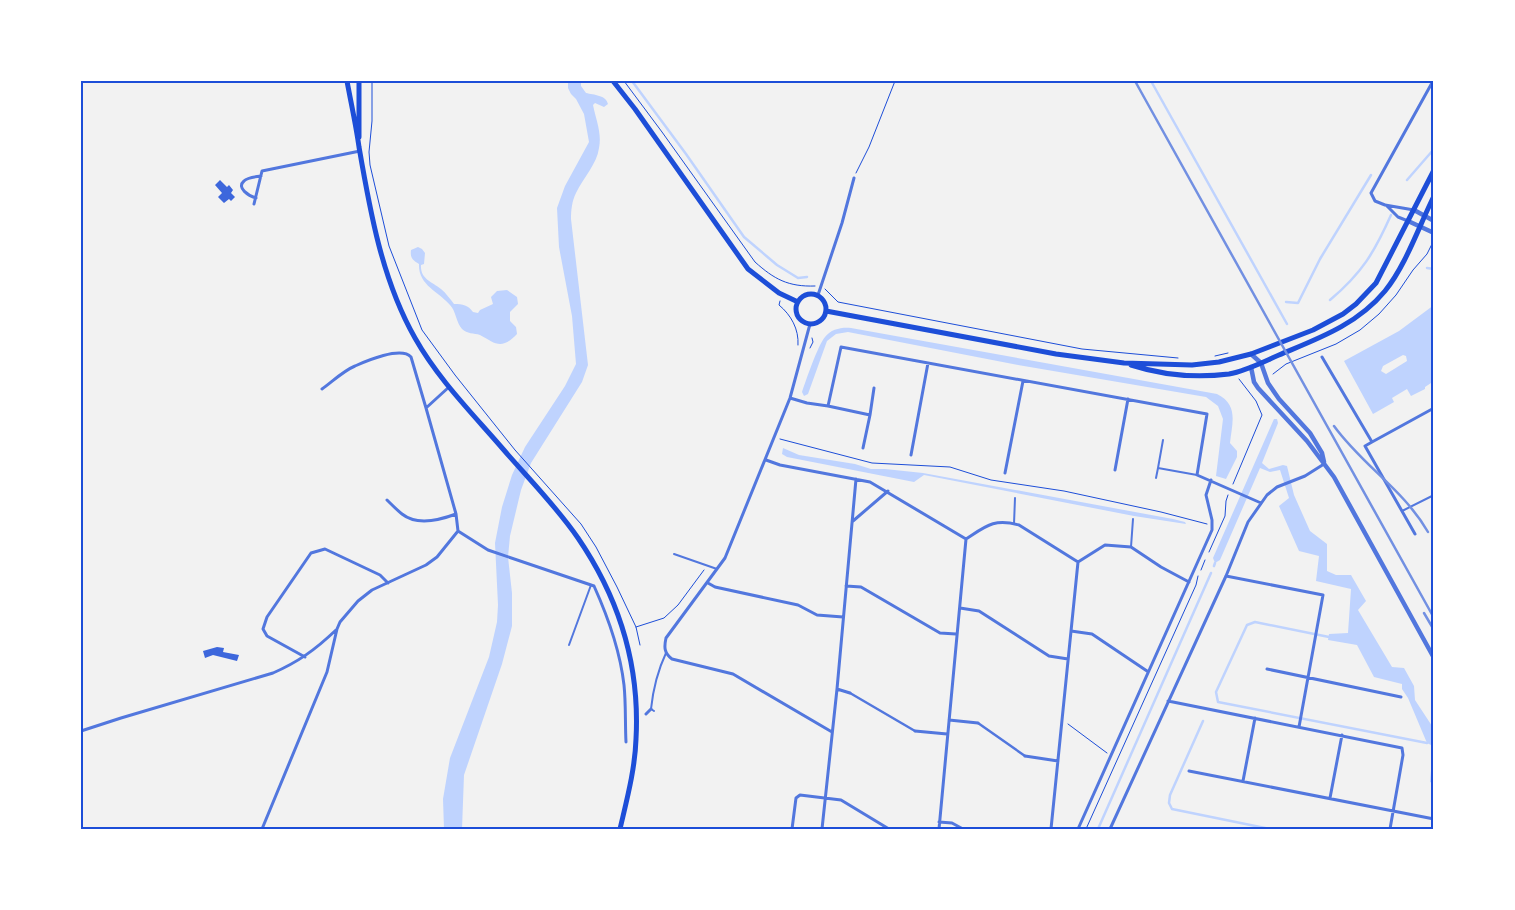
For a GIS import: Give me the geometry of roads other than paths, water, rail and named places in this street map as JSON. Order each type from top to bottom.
[{"type":"main road","points":[[348,81],[362,168],[380,248],[403,316],[416,340],[449,387],[572,531],[594,564],[618,612],[628,649],[634,685],[636,741],[620,829]]},
{"type":"main road","points":[[359,81],[359,148]]},
{"type":"main road","points":[[613,81],[635,109],[748,269],[783,295],[798,302]]},
{"type":"main road","points":[[826,311],[1056,354],[1124,363],[1206,364],[1251,354],[1313,330],[1343,314],[1356,304],[1376,283],[1434,170]]},
{"type":"main road","points":[[1124,363],[1147,370],[1185,375],[1207,376],[1236,372],[1334,331],[1367,309],[1386,289],[1434,196]]},
{"type":"main road","points":[[807,294],[818,296],[825,302],[826,311],[821,320],[810,324],[803,321],[798,316],[796,309],[798,302],[807,294]]},
{"type":"main road","points":[[1251,354],[1251,367]]},
{"type":"street","points":[[1433,81],[1371,193],[1376,201],[1385,205],[1414,210],[1434,221]]},
{"type":"street","points":[[254,204],[262,171],[359,148]]},
{"type":"street","points":[[256,198],[248,196],[241,186],[243,181],[261,176]]},
{"type":"street","points":[[818,296],[842,223],[854,178]]},
{"type":"street","points":[[1385,205],[1398,217],[1434,233]]},
{"type":"street","points":[[810,324],[790,398],[725,558],[666,638],[665,644],[666,653],[672,659],[733,674],[832,732]]},
{"type":"street","points":[[828,406],[841,347],[1206,414],[1197,475],[1261,503]]},
{"type":"street","points":[[262,829],[326,672],[340,622],[358,601],[372,590],[426,565],[436,557],[458,530],[456,514],[411,357],[405,353],[390,354],[353,366],[322,389]]},
{"type":"street","points":[[1251,354],[1260,363],[1268,383],[1279,399],[1310,433],[1322,453],[1324,464]]},
{"type":"street","points":[[1322,356],[1372,442]]},
{"type":"street","points":[[911,455],[928,363]]},
{"type":"street","points":[[1251,367],[1254,382],[1258,388],[1288,420],[1334,477],[1434,658]]},
{"type":"street","points":[[1005,473],[1023,380]]},
{"type":"street","points":[[426,408],[449,387]]},
{"type":"street","points":[[863,448],[874,388]]},
{"type":"street","points":[[790,398],[870,415]]},
{"type":"street","points":[[1115,470],[1128,399]]},
{"type":"street","points":[[1415,534],[1365,446],[1434,408]]},
{"type":"street","points":[[766,460],[780,465],[870,482],[966,539]]},
{"type":"street","points":[[1110,829],[1226,576],[1248,522],[1261,503],[1277,487],[1305,476],[1324,464]]},
{"type":"street","points":[[822,829],[856,479]]},
{"type":"street","points":[[1078,829],[1147,671],[1212,530],[1206,495],[1211,480]]},
{"type":"street","points":[[853,521],[888,491]]},
{"type":"street","points":[[387,500],[404,515],[414,519],[431,521],[456,514]]},
{"type":"street","points":[[966,539],[992,522],[1019,525],[1078,562]]},
{"type":"street","points":[[458,530],[488,550],[592,585],[607,615],[617,651],[624,685],[626,742]]},
{"type":"street","points":[[938,829],[966,539]]},
{"type":"street","points":[[1078,562],[1106,545],[1131,547],[1188,582]]},
{"type":"street","points":[[305,657],[267,636],[263,629],[267,618],[311,553],[325,549],[380,575],[388,583]]},
{"type":"street","points":[[1051,829],[1078,562]]},
{"type":"street","points":[[1226,576],[1323,595],[1299,725]]},
{"type":"street","points":[[708,583],[715,587],[798,605],[816,615],[843,617]]},
{"type":"street","points":[[846,586],[861,587],[940,633],[956,634]]},
{"type":"street","points":[[960,608],[978,611],[1049,656],[1068,659]]},
{"type":"street","points":[[81,731],[273,674],[305,657],[337,629]]},
{"type":"street","points":[[1071,631],[1092,634],[1147,671]]},
{"type":"street","points":[[1267,669],[1400,696]]},
{"type":"street","points":[[837,689],[850,693],[915,731],[948,734]]},
{"type":"street","points":[[1168,701],[1299,725],[1399,747],[1404,751],[1390,829]]},
{"type":"street","points":[[646,714],[652,710]]},
{"type":"street","points":[[1243,781],[1255,718]]},
{"type":"street","points":[[949,720],[978,723],[1025,756],[1058,761]]},
{"type":"street","points":[[1330,798],[1342,735]]},
{"type":"street","points":[[1189,771],[1434,819]]},
{"type":"street","points":[[792,829],[797,795],[841,800],[888,829]]},
{"type":"street","points":[[939,822],[952,823],[964,829]]},
{"type":"lane","points":[[1156,478],[1163,440]]},
{"type":"lane","points":[[1158,468],[1197,475]]},
{"type":"lane","points":[[1434,471],[1434,478]]},
{"type":"lane","points":[[1402,512],[1434,496]]},
{"type":"lane","points":[[1014,524],[1015,498]]},
{"type":"lane","points":[[1131,547],[1133,519]]},
{"type":"lane","points":[[674,554],[717,570]]},
{"type":"lane","points":[[569,645],[592,585]]},
{"type":"lane","points":[[652,710],[659,672],[666,653]]},
{"type":"water","points":[[568,81],[581,81],[581,86],[586,93],[602,97],[608,104],[604,107],[595,103],[593,105],[599,132],[598,154],[579,187],[571,212],[588,365],[582,382],[531,463],[521,490],[510,536],[508,557],[512,593],[512,626],[502,664],[464,775],[462,829],[444,829],[443,799],[450,758],[489,657],[497,622],[495,543],[502,507],[512,475],[525,447],[565,386],[576,364],[572,316],[559,247],[557,208],[565,186],[589,142],[584,114],[568,88]]},
{"type":"water","points":[[418,247],[425,253],[424,264],[421,265],[422,274],[427,280],[443,291],[454,304],[465,305],[473,312],[478,313],[480,310],[493,304],[491,297],[497,291],[507,290],[517,297],[518,304],[510,312],[510,321],[516,327],[517,334],[507,342],[498,344],[480,335],[464,331],[458,323],[452,307],[425,283],[420,271],[419,264],[411,256],[411,250]]},
{"type":"water","points":[[1434,305],[1434,378],[1432,379],[1434,381],[1425,389],[1411,396],[1407,389],[1392,398],[1394,402],[1373,414],[1344,361],[1399,331]],"holes":[[[1403,355],[1406,356],[1407,361],[1386,374],[1381,371],[1383,366]]]},
{"type":"water","points":[[851,328],[1217,394],[1229,403],[1231,409],[1233,422],[1230,443],[1237,451],[1237,457],[1226,479],[1216,476],[1223,419],[1218,406],[1206,397],[1018,365],[848,332],[836,334],[827,341],[808,394],[804,396],[802,392],[806,379],[822,341],[830,332],[837,329]]},
{"type":"water","points":[[1274,419],[1277,419],[1278,423],[1262,463],[1269,469],[1283,465],[1287,466],[1294,495],[1310,531],[1327,544],[1327,571],[1336,575],[1351,575],[1366,601],[1358,610],[1392,667],[1404,668],[1414,686],[1415,700],[1434,729],[1434,784],[1430,782],[1433,746],[1427,743],[1408,698],[1402,689],[1402,684],[1374,677],[1357,645],[1328,640],[1329,634],[1348,633],[1351,589],[1316,581],[1319,556],[1299,551],[1279,506],[1289,498],[1280,470],[1270,472],[1260,468],[1220,560],[1215,563],[1213,558]]},
{"type":"water","points":[[783,448],[799,455],[855,464],[871,469],[923,473],[1173,519],[1185,522],[1186,524],[1134,516],[924,475],[914,482],[787,457],[782,454]]},
{"type":"waterway","points":[[632,81],[744,237],[777,265],[798,278],[807,277]]},
{"type":"waterway","points":[[1151,81],[1287,324]]},
{"type":"waterway","points":[[1407,180],[1434,149]]},
{"type":"waterway","points":[[1286,302],[1298,303],[1320,259],[1371,175]]},
{"type":"waterway","points":[[1330,300],[1351,281],[1366,262],[1379,241],[1391,215]]},
{"type":"waterway","points":[[1427,268],[1434,269]]},
{"type":"waterway","points":[[1098,829],[1211,573]]},
{"type":"waterway","points":[[1329,637],[1255,622],[1247,625],[1216,692],[1218,702],[1427,743]]},
{"type":"waterway","points":[[1203,721],[1170,795],[1169,803],[1172,809],[1270,829]]},
{"type":"railway","points":[[1135,81],[1434,618]]},
{"type":"railway","points":[[1334,426],[1357,453],[1407,503],[1428,532]]},
{"type":"railway","points":[[1424,613],[1434,630]]}]
